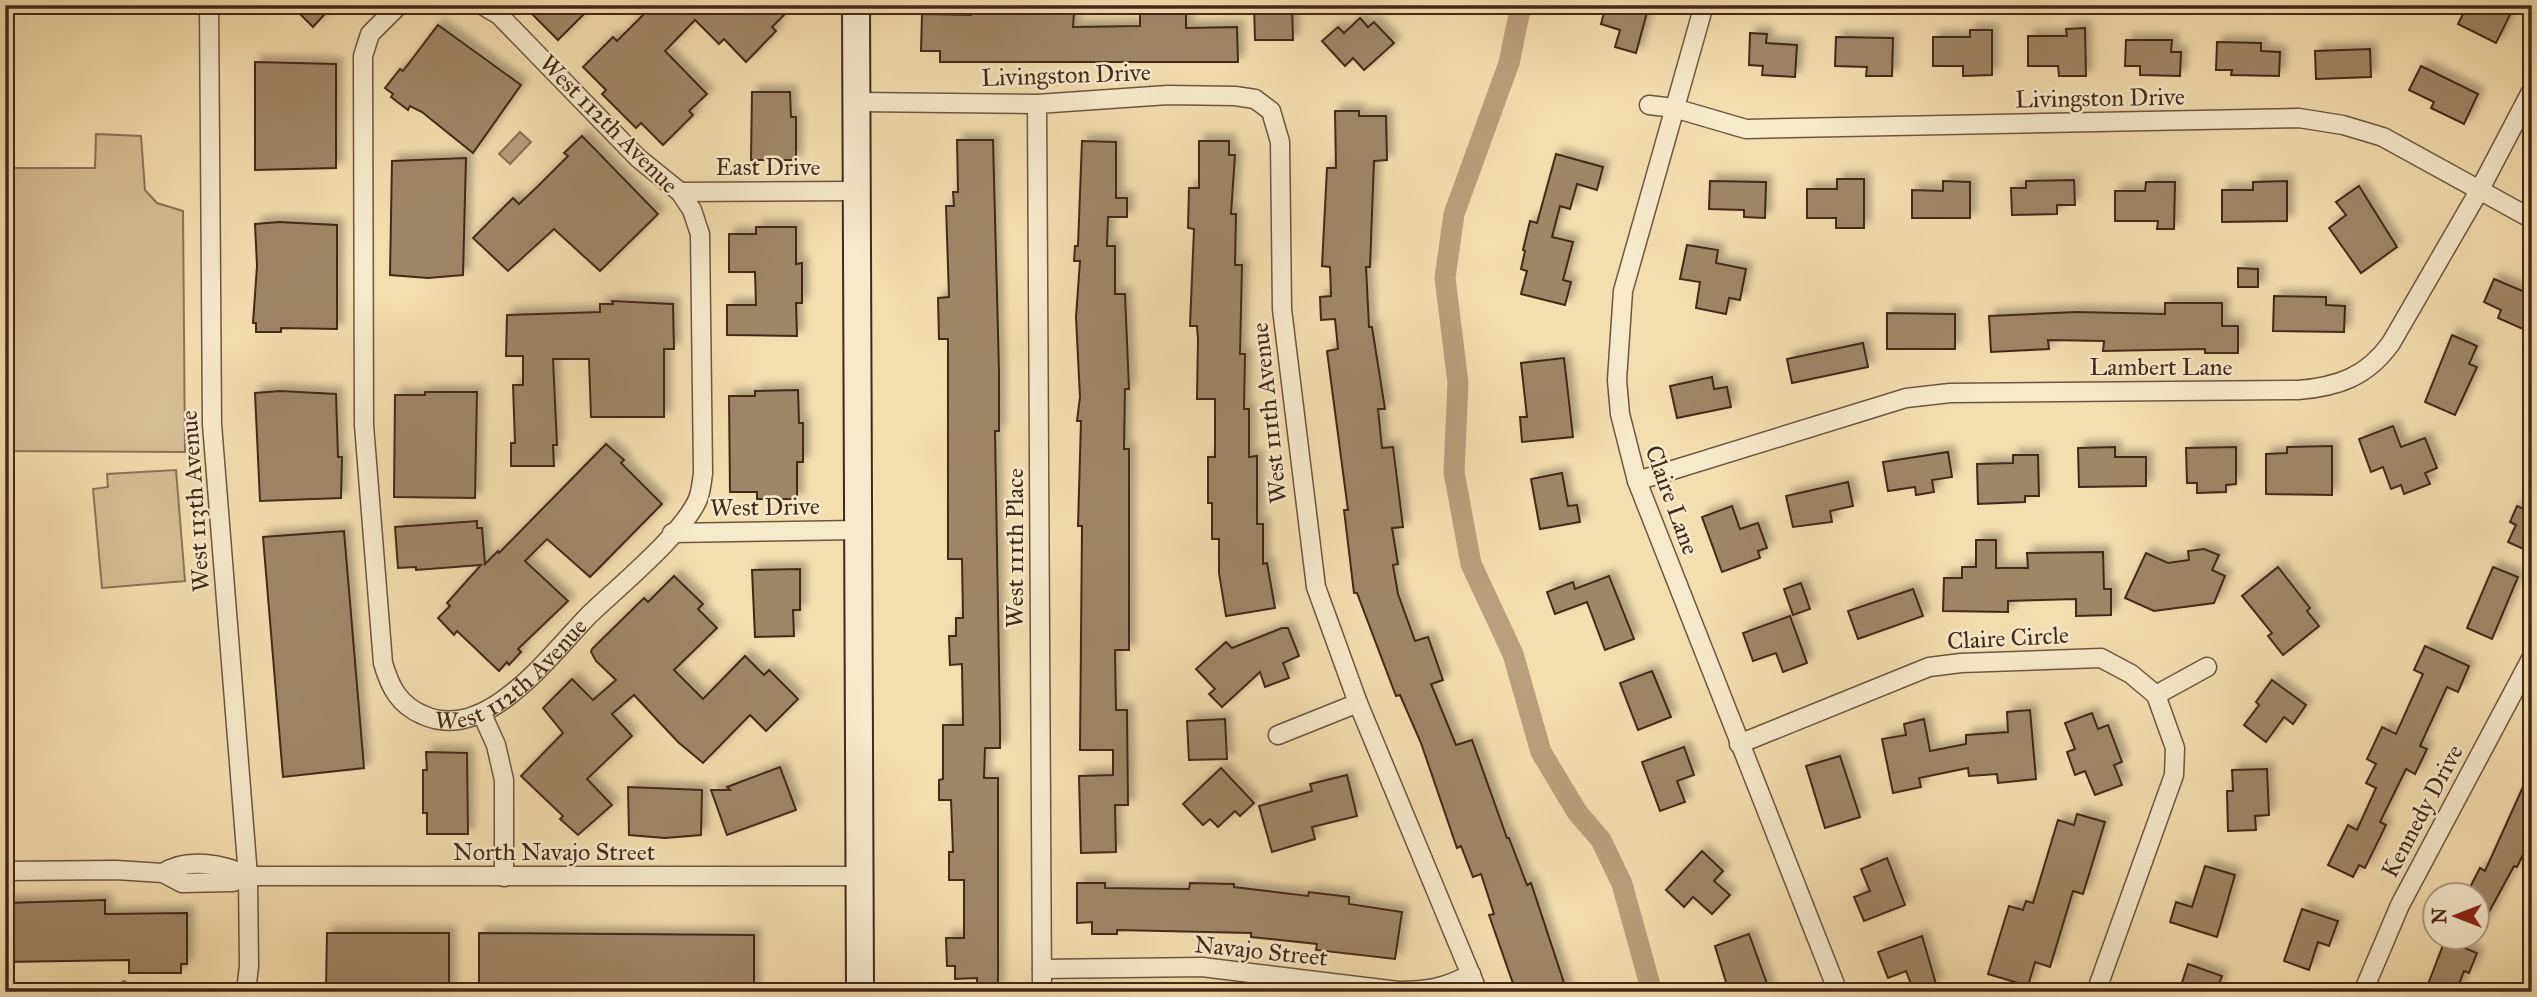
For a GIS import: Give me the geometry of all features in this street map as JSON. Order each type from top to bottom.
[{"type":"main road","points":[[856,5],[860,992]]},
{"type":"street","name":"West 113th Avenue","points":[[209,5],[212,424],[248,876],[246,991]]},
{"type":"street","name":"West 112th Avenue","points":[[399,5],[370,34],[363,56],[363,425],[383,663],[396,695],[415,712],[446,722],[470,720],[514,692],[672,533],[698,498],[703,473],[700,234],[692,210],[680,192],[638,158],[499,15],[482,5]]},
{"type":"street","name":"Claire Lane","points":[[1704,5],[1631,256],[1618,326],[1620,414],[1637,481],[1838,992]]},
{"type":"street","name":"Lambert Lane","points":[[1637,481],[1906,398],[1950,393],[2298,390],[2342,384],[2383,355],[2479,191],[2532,90]]},
{"type":"street","name":"Livingston Drive","points":[[858,102],[1037,104],[1168,95],[1246,97],[1255,99],[1271,111]]},
{"type":"street","name":"West 111th Place","points":[[1037,104],[1042,992]]},
{"type":"street","name":"Livingston Drive","points":[[1649,105],[1674,108],[1746,129],[2299,118],[2343,125],[2383,137],[2532,219]]},
{"type":"street","name":"West 111th Avenue","points":[[1271,111],[1280,142],[1282,310],[1310,556],[1320,603],[1478,992]]},
{"type":"street","name":"East Drive","points":[[680,192],[857,191]]},
{"type":"street","name":"West Drive","points":[[672,533],[858,530]]},
{"type":"street","name":"Kennedy Drive","points":[[2363,992],[2400,905],[2532,657]]},
{"type":"street","name":"Claire Circle","points":[[1740,744],[1929,667],[1961,663],[2101,659],[2131,674],[2156,695]]},
{"type":"street","points":[[2096,992],[2174,775],[2175,748],[2156,695],[2207,667]]},
{"type":"street","points":[[1278,735],[1359,703]]},
{"type":"street","points":[[482,714],[496,745],[504,780],[504,877]]},
{"type":"street","name":"North Navajo Street","points":[[5,871],[116,870],[163,873],[182,883],[233,881],[248,876],[860,876]]},
{"type":"street","name":"Navajo Street","points":[[1042,969],[1202,967],[1407,991],[1447,987],[1471,974]]},
{"type":"shaded area","points":[[520,132],[531,142],[510,164],[499,154]]},
{"type":"shaded area","points":[[96,134],[141,136],[145,190],[157,203],[183,211],[185,452],[5,451],[5,168],[95,168]]},
{"type":"shaded area","points":[[176,470],[185,581],[102,588],[93,489],[108,487],[107,474]]},
{"type":"building","points":[[291,5],[333,5],[313,27]]},
{"type":"building","points":[[523,5],[593,5],[558,40]]},
{"type":"building","points":[[653,5],[794,5],[772,27],[776,31],[746,62],[724,39],[719,44],[695,20],[665,51],[707,94],[689,111],[693,115],[663,145],[641,123],[636,128],[602,94],[606,90],[583,67],[613,37],[617,41]]},
{"type":"building","points":[[1254,5],[1292,5],[1293,40],[1255,40]]},
{"type":"building","points":[[1606,5],[1649,5],[1636,53],[1615,47],[1620,30],[1601,24]]},
{"type":"building","points":[[2479,5],[2515,5],[2496,43],[2458,24],[2467,6],[2477,11]]},
{"type":"building","points":[[971,11],[1074,13],[1073,27],[1140,26],[1140,14],[1186,14],[1186,28],[1237,27],[1238,62],[940,62],[940,51],[921,51],[922,14],[971,15]]},
{"type":"building","points":[[1360,18],[1368,27],[1374,22],[1394,43],[1364,70],[1353,58],[1345,66],[1322,41],[1338,27],[1344,33]]},
{"type":"building","points":[[438,25],[521,85],[473,153],[422,112],[410,106],[408,110],[391,97],[393,94],[385,88],[400,69],[403,71]]},
{"type":"building","points":[[2085,28],[2086,76],[2059,76],[2058,66],[2028,66],[2028,36],[2067,36],[2066,29]]},
{"type":"building","points":[[1970,30],[1992,30],[1992,75],[1963,76],[1963,66],[1933,66],[1933,37],[1970,37]]},
{"type":"building","points":[[1750,33],[1767,34],[1766,43],[1797,45],[1795,77],[1762,75],[1763,66],[1749,65]]},
{"type":"building","points":[[1836,37],[1893,38],[1892,76],[1866,76],[1867,67],[1835,66]]},
{"type":"building","points":[[2126,40],[2172,40],[2171,52],[2181,52],[2180,76],[2140,75],[2140,66],[2125,66]]},
{"type":"building","points":[[2217,42],[2261,43],[2261,51],[2280,52],[2279,76],[2231,75],[2232,70],[2216,70]]},
{"type":"building","points":[[2370,49],[2371,77],[2316,79],[2315,51]]},
{"type":"building","points":[[255,62],[336,64],[336,168],[255,170]]},
{"type":"building","points":[[2421,66],[2478,94],[2464,124],[2431,108],[2434,102],[2409,90]]},
{"type":"building","points":[[752,92],[790,92],[791,117],[796,117],[796,160],[751,160]]},
{"type":"building","points":[[1335,111],[1359,111],[1359,116],[1386,116],[1387,160],[1374,161],[1370,267],[1366,267],[1369,327],[1372,327],[1385,409],[1378,409],[1382,448],[1393,447],[1403,527],[1392,528],[1398,564],[1393,565],[1398,594],[1415,641],[1428,637],[1443,680],[1431,684],[1456,745],[1472,740],[1507,838],[1527,885],[1531,883],[1567,992],[1516,992],[1489,915],[1494,914],[1481,874],[1473,877],[1461,846],[1457,848],[1421,743],[1400,695],[1396,696],[1357,593],[1354,593],[1344,510],[1348,510],[1327,351],[1338,349],[1335,319],[1321,320],[1320,297],[1331,296],[1330,267],[1322,266],[1327,168],[1336,168]]},
{"type":"building","points":[[582,136],[658,214],[600,271],[554,229],[508,271],[473,238],[513,198],[519,204],[568,156],[564,153]]},
{"type":"building","points":[[957,140],[993,140],[999,372],[999,431],[995,431],[1000,748],[985,748],[984,778],[998,778],[998,987],[977,987],[977,978],[955,979],[955,966],[947,966],[946,938],[964,938],[964,880],[949,880],[949,852],[953,852],[951,800],[939,800],[939,780],[943,779],[943,725],[963,725],[962,664],[950,665],[949,636],[956,636],[956,618],[963,618],[962,559],[948,559],[948,339],[939,339],[938,298],[949,297],[946,206],[954,206],[953,192],[958,192]]},
{"type":"building","points":[[1082,141],[1116,142],[1116,198],[1127,198],[1127,217],[1108,217],[1107,246],[1115,246],[1115,294],[1125,294],[1129,389],[1125,389],[1124,449],[1129,449],[1129,650],[1115,650],[1116,710],[1127,710],[1128,805],[1115,805],[1116,852],[1081,853],[1079,776],[1113,775],[1113,750],[1080,750],[1082,526],[1078,526],[1081,421],[1077,421],[1080,397],[1076,317],[1080,261],[1074,261],[1075,246],[1078,246]]},
{"type":"building","points":[[1199,141],[1229,141],[1229,155],[1235,155],[1231,214],[1236,214],[1235,265],[1242,265],[1240,354],[1245,354],[1244,409],[1249,409],[1249,457],[1257,456],[1257,524],[1263,524],[1263,564],[1267,563],[1275,608],[1226,616],[1219,573],[1219,539],[1212,539],[1212,503],[1208,503],[1208,457],[1215,457],[1215,399],[1197,399],[1197,326],[1190,326],[1194,229],[1188,228],[1189,188],[1199,188]]},
{"type":"building","points":[[1556,154],[1603,167],[1597,190],[1577,184],[1570,209],[1560,206],[1552,237],[1573,242],[1563,280],[1571,282],[1565,305],[1521,294],[1527,271],[1521,269],[1523,250],[1530,221],[1537,223]]},
{"type":"building","points":[[466,158],[463,275],[428,278],[390,275],[392,161]]},
{"type":"building","points":[[1837,179],[1864,179],[1864,228],[1836,228],[1836,218],[1807,218],[1807,189],[1837,189]]},
{"type":"building","points":[[2074,180],[2075,205],[2057,205],[2057,214],[2012,215],[2011,188],[2026,188],[2026,181]]},
{"type":"building","points":[[1710,181],[1766,182],[1765,218],[1744,217],[1744,210],[1709,209]]},
{"type":"building","points":[[1943,181],[1970,182],[1970,218],[1912,218],[1912,190],[1943,191]]},
{"type":"building","points":[[2287,181],[2287,221],[2222,222],[2222,190],[2253,190],[2253,182]]},
{"type":"building","points":[[2146,182],[2175,182],[2174,229],[2157,229],[2158,221],[2115,221],[2115,191],[2145,191]]},
{"type":"building","points":[[2359,186],[2397,247],[2361,273],[2329,228],[2346,215],[2336,202]]},
{"type":"building","points":[[279,222],[337,225],[337,329],[281,328],[281,332],[256,332],[256,323],[253,323],[257,266],[255,224]]},
{"type":"building","points":[[756,227],[796,227],[796,264],[802,263],[802,303],[796,303],[797,336],[727,335],[727,305],[756,305],[755,272],[729,272],[729,234],[756,234]]},
{"type":"building","points":[[1687,245],[1718,250],[1716,263],[1746,269],[1740,300],[1729,298],[1726,314],[1696,308],[1700,282],[1680,279]]},
{"type":"building","points":[[2238,268],[2258,269],[2258,287],[2238,287]]},
{"type":"building","points":[[2494,279],[2532,295],[2532,333],[2498,318],[2501,310],[2484,302]]},
{"type":"building","points":[[2274,296],[2326,297],[2326,305],[2345,306],[2344,332],[2273,331]]},
{"type":"building","points":[[612,301],[673,304],[674,349],[664,349],[664,417],[591,417],[589,359],[553,359],[557,445],[553,445],[554,466],[511,466],[511,443],[515,443],[513,385],[523,385],[523,356],[506,356],[507,315],[600,312],[600,304],[613,304]]},
{"type":"building","points":[[2165,303],[2222,303],[2222,326],[2238,326],[2238,353],[2205,353],[2205,349],[2103,351],[2104,341],[2048,340],[2049,349],[1991,352],[1989,316],[2077,312],[2165,314]]},
{"type":"building","points":[[1887,313],[1955,314],[1955,349],[1887,349]]},
{"type":"building","points":[[2452,335],[2477,346],[2469,364],[2477,367],[2455,415],[2425,402]]},
{"type":"building","points":[[1863,343],[1868,367],[1792,383],[1787,359]]},
{"type":"building","points":[[1564,358],[1573,437],[1522,442],[1520,417],[1527,417],[1521,363]]},
{"type":"building","points":[[1712,377],[1714,389],[1727,387],[1731,407],[1677,418],[1670,386]]},
{"type":"building","points":[[798,390],[799,423],[803,423],[803,462],[797,462],[797,499],[757,499],[757,492],[730,492],[729,396],[755,396],[755,391]]},
{"type":"building","points":[[280,391],[336,394],[338,457],[342,457],[341,498],[260,501],[255,393]]},
{"type":"building","points":[[425,392],[477,392],[475,498],[394,497],[395,395],[425,395]]},
{"type":"building","points":[[2393,426],[2401,447],[2425,438],[2437,468],[2425,473],[2430,484],[2404,494],[2401,485],[2391,489],[2383,467],[2371,472],[2359,439]]},
{"type":"building","points":[[606,444],[624,460],[621,463],[662,504],[590,577],[547,539],[525,561],[568,601],[518,649],[521,652],[509,665],[507,662],[499,671],[457,631],[454,635],[438,618],[450,606],[447,603],[481,565],[416,570],[416,567],[398,568],[395,527],[477,521],[477,528],[482,528],[485,564]]},
{"type":"building","points":[[2332,446],[2332,495],[2266,494],[2266,454],[2287,453],[2287,447]]},
{"type":"building","points":[[2115,447],[2115,457],[2146,457],[2146,486],[2079,487],[2078,448]]},
{"type":"building","points":[[2236,447],[2236,484],[2226,485],[2226,492],[2197,493],[2197,483],[2187,483],[2186,448]]},
{"type":"building","points":[[1948,452],[1952,477],[1932,480],[1934,492],[1916,495],[1915,487],[1888,491],[1883,462]]},
{"type":"building","points":[[2013,455],[2038,455],[2039,496],[2025,496],[2025,502],[1978,504],[1977,464],[2013,463]]},
{"type":"building","points":[[1562,473],[1568,506],[1577,505],[1580,522],[1540,529],[1531,479]]},
{"type":"building","points":[[1848,482],[1853,506],[1830,511],[1832,522],[1793,527],[1786,496]]},
{"type":"building","points":[[2532,492],[2532,553],[2508,542],[2516,525],[2510,522],[2517,506],[2524,509]]},
{"type":"building","points":[[1732,506],[1740,529],[1758,523],[1767,548],[1758,551],[1760,558],[1722,572],[1702,517]]},
{"type":"building","points":[[344,531],[364,768],[283,777],[263,537]]},
{"type":"building","points":[[1976,540],[1996,540],[1996,568],[2028,568],[2027,553],[2103,552],[2104,589],[2111,589],[2111,615],[2076,616],[2076,599],[2008,601],[2008,612],[1943,611],[1944,578],[1962,578],[1962,567],[1976,567]]},
{"type":"building","points":[[2204,549],[2219,555],[2212,570],[2225,576],[2214,603],[2154,611],[2125,598],[2146,553],[2168,563],[2189,560],[2188,551]]},
{"type":"building","points":[[2278,567],[2310,608],[2307,611],[2319,626],[2283,655],[2268,636],[2272,633],[2242,596]]},
{"type":"building","points":[[2493,567],[2518,577],[2492,639],[2467,628]]},
{"type":"building","points":[[800,569],[800,610],[793,610],[794,636],[755,637],[752,570]]},
{"type":"building","points":[[674,576],[703,604],[698,609],[717,628],[674,670],[703,699],[745,656],[764,675],[769,670],[798,699],[766,731],[750,715],[703,763],[678,742],[634,695],[612,714],[632,736],[587,779],[612,805],[578,835],[560,819],[563,816],[521,776],[563,733],[543,708],[572,679],[593,700],[616,680],[596,661],[592,649],[644,598],[648,602]]},
{"type":"building","points":[[1609,576],[1634,639],[1605,650],[1587,602],[1555,614],[1547,592],[1573,582],[1575,589]]},
{"type":"building","points":[[1801,583],[1810,609],[1793,615],[1784,589]]},
{"type":"building","points":[[1913,589],[1923,616],[1858,639],[1848,611]]},
{"type":"building","points":[[1790,616],[1807,663],[1783,672],[1776,653],[1753,661],[1743,633]]},
{"type":"building","points":[[1288,628],[1299,656],[1283,663],[1289,678],[1265,687],[1260,672],[1222,707],[1209,694],[1215,689],[1196,669],[1226,642],[1232,648]]},
{"type":"building","points":[[2425,646],[2469,666],[2458,692],[2447,687],[2420,746],[2427,749],[2415,774],[2406,769],[2380,822],[2386,825],[2365,868],[2359,865],[2353,877],[2328,865],[2348,825],[2357,830],[2376,788],[2366,783],[2376,764],[2367,759],[2382,727],[2396,734],[2423,674],[2414,670]]},
{"type":"building","points":[[1652,671],[1671,717],[1638,730],[1620,683]]},
{"type":"building","points":[[2272,680],[2306,705],[2293,724],[2284,717],[2266,742],[2244,725],[2259,705],[2256,702]]},
{"type":"building","points":[[2030,710],[2036,779],[1998,783],[1997,774],[1969,776],[1968,768],[1919,778],[1921,787],[1893,793],[1882,739],[1906,735],[1904,724],[1924,719],[1930,751],[1966,744],[1966,735],[2008,732],[2007,712]]},
{"type":"building","points":[[2092,713],[2098,729],[2108,725],[2122,762],[2114,765],[2122,785],[2095,795],[2085,771],[2075,775],[2067,752],[2075,749],[2065,723]]},
{"type":"building","points":[[1225,719],[1227,759],[1189,760],[1187,721]]},
{"type":"building","points":[[1684,747],[1694,775],[1677,781],[1685,802],[1660,811],[1642,762]]},
{"type":"building","points":[[426,752],[467,753],[468,834],[427,834],[427,813],[423,813],[423,770],[427,770]]},
{"type":"building","points":[[1840,756],[1860,817],[1825,828],[1806,766]]},
{"type":"building","points":[[780,767],[796,810],[727,835],[711,790],[730,790],[727,787]]},
{"type":"building","points":[[2532,767],[2532,848],[2527,846],[2492,906],[2492,881],[2473,881],[2480,868],[2485,871]]},
{"type":"building","points":[[1221,768],[1254,803],[1240,816],[1235,811],[1218,827],[1210,819],[1203,825],[1183,804]]},
{"type":"building","points":[[2267,769],[2269,815],[2255,816],[2256,830],[2228,831],[2227,791],[2233,791],[2232,770]]},
{"type":"building","points":[[1347,775],[1357,816],[1312,827],[1315,839],[1272,852],[1259,806],[1312,791],[1310,784]]},
{"type":"building","points":[[628,787],[702,790],[701,835],[665,838],[629,835]]},
{"type":"building","points":[[2077,814],[2105,822],[2083,894],[2073,891],[2050,967],[2035,962],[2028,986],[1988,974],[2009,906],[2023,910],[2026,901],[2033,903],[2058,820],[2074,825]]},
{"type":"building","points":[[1702,851],[1723,871],[1714,881],[1730,895],[1712,914],[1693,897],[1684,907],[1666,890]]},
{"type":"building","points":[[1887,858],[1905,905],[1864,921],[1854,897],[1870,891],[1861,869]]},
{"type":"building","points":[[2205,866],[2235,875],[2217,937],[2170,922],[2176,902],[2192,907]]},
{"type":"building","points":[[1077,883],[1105,883],[1105,888],[1189,889],[1190,883],[1234,884],[1234,887],[1308,896],[1309,892],[1349,897],[1349,904],[1402,912],[1395,959],[1316,950],[1317,944],[1251,937],[1251,933],[1117,930],[1117,934],[1092,934],[1092,922],[1077,923]]},
{"type":"building","points":[[105,900],[105,914],[187,913],[187,964],[181,964],[181,973],[129,973],[129,960],[5,962],[5,903]]},
{"type":"building","points":[[2302,909],[2338,921],[2329,946],[2318,942],[2309,970],[2284,961]]},
{"type":"building","points":[[327,933],[449,933],[449,992],[326,989]]},
{"type":"building","points":[[479,933],[754,935],[754,992],[479,992]]},
{"type":"building","points":[[1749,934],[1770,992],[1729,992],[1715,946]]},
{"type":"building","points":[[1922,936],[1936,984],[1914,992],[1906,971],[1888,978],[1878,952]]},
{"type":"building","points":[[2441,951],[2477,953],[2469,973],[2464,971],[2456,992],[2425,992]]},
{"type":"building","points":[[2188,964],[2222,976],[2216,992],[2179,992]]},
{"type":"waterway","points":[[1521,5],[1509,63],[1454,214],[1445,278],[1458,383],[1454,472],[1471,564],[1513,654],[1541,752],[1577,812],[1601,840],[1622,884],[1652,992]]},
{"type":"waterway","points":[[124,983],[127,992]]}]
